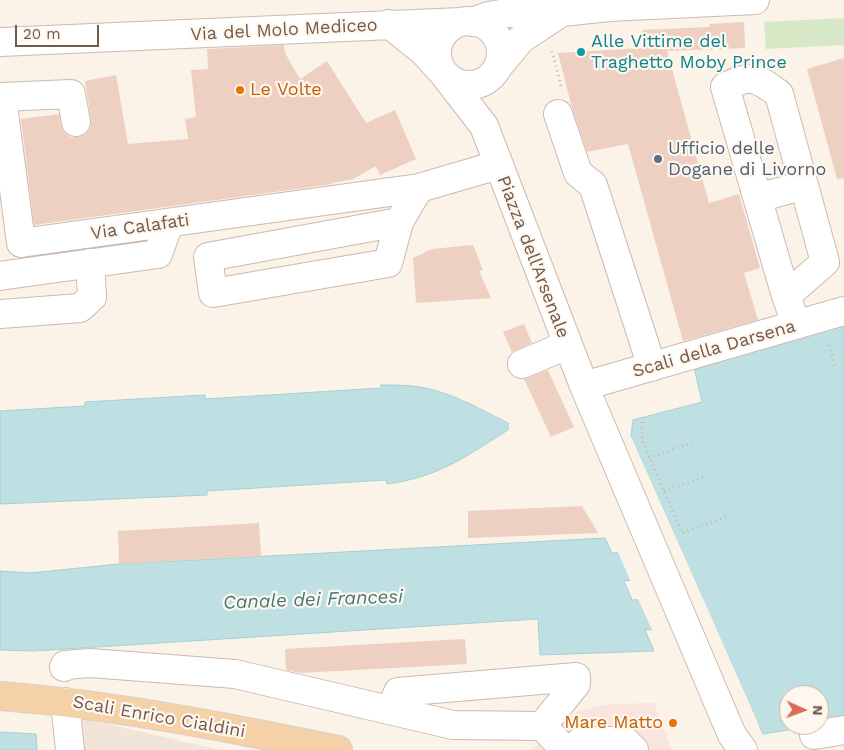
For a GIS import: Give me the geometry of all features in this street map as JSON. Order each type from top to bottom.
[{"type":"main road","name":"Scali Enrico Cialdini","points":[[0,696],[114,708],[338,750]]},
{"type":"street","name":"Via del Molo Mediceo","points":[[0,42],[389,24],[470,15],[488,16],[586,7],[755,0]]},
{"type":"street","points":[[492,74],[500,58],[497,38],[490,30],[470,15],[452,26],[444,34],[439,43],[437,53],[443,73],[459,84],[478,84],[492,74],[521,39],[586,7]]},
{"type":"street","name":"Via del Molo Mediceo","points":[[389,24],[423,51],[443,73]]},
{"type":"street","name":"Piazza dell'Arsenale","points":[[443,73],[484,126],[567,345],[733,741]]},
{"type":"street","name":"Piazza dell'Arsenale","points":[[484,126],[492,74]]},
{"type":"street","points":[[786,296],[825,262],[779,94],[758,79],[738,80],[725,86],[786,296],[796,325]]},
{"type":"street","name":"Via Calafati","points":[[76,122],[71,94],[2,97],[22,243],[419,188],[498,165]]},
{"type":"street","points":[[558,114],[578,173],[593,185],[652,366]]},
{"type":"street","points":[[758,198],[804,185]]},
{"type":"street","points":[[398,222],[208,257],[213,293],[388,262],[398,222],[419,188]]},
{"type":"street","points":[[0,276],[158,254],[169,223]]},
{"type":"street","points":[[0,314],[80,308],[92,296],[90,263]]},
{"type":"street","name":"Scali della Darsena","points":[[584,386],[844,311]]},
{"type":"street","points":[[522,364],[567,345]]},
{"type":"street","points":[[64,667],[65,665],[90,662],[235,674],[453,725],[542,726],[565,750]]},
{"type":"street","points":[[391,710],[398,692],[576,677],[576,684],[542,726]]},
{"type":"street","points":[[52,700],[70,750]]},
{"type":"street","points":[[829,732],[844,730]]},
{"type":"street","points":[[569,750],[582,742],[625,741],[634,750]]},
{"type":"path","points":[[550,46],[559,79]]},
{"type":"path","points":[[828,339],[835,366]]},
{"type":"path","points":[[643,417],[642,439],[682,533],[726,517]]},
{"type":"path","points":[[650,458],[694,442]]},
{"type":"path","points":[[664,491],[707,476]]},
{"type":"shaded area","points":[[654,703],[672,750],[532,750],[578,711],[611,704]]},
{"type":"shaded area","points":[[82,718],[220,750],[85,750]]},
{"type":"green space","points":[[844,18],[844,45],[766,49],[764,22]]},
{"type":"water","name":"Canale dei Francesi","points":[[844,325],[844,721],[829,723],[829,685],[779,685],[779,731],[763,734],[715,626],[645,630],[654,651],[540,655],[538,619],[33,651],[0,650],[0,571],[30,573],[119,564],[605,538],[612,553],[681,549],[631,436],[633,420],[702,402],[694,367]],"holes":[[[694,577],[702,597],[632,600],[624,581]]]},
{"type":"water","points":[[381,385],[415,386],[432,389],[465,402],[508,423],[508,430],[465,457],[437,471],[405,481],[387,484],[386,480],[207,491],[207,495],[0,504],[0,411],[85,406],[85,402],[205,395],[205,399],[381,388]]},
{"type":"water","points":[[0,732],[36,734],[37,750],[0,750]]},
{"type":"pier","points":[[631,436],[759,725],[756,726],[714,628],[653,632],[637,597],[699,595],[692,580],[631,582],[617,550],[677,546],[630,440]]},
{"type":"building","points":[[744,22],[745,48],[667,51],[709,203],[739,194],[760,268],[744,273],[758,320],[683,341],[628,144],[587,152],[572,108],[558,53],[643,48],[642,30],[709,27],[710,24]]},
{"type":"building","points":[[284,45],[285,53],[300,79],[327,61],[366,123],[395,110],[416,159],[380,175],[376,166],[353,179],[333,184],[34,225],[21,119],[59,114],[64,132],[71,137],[79,137],[86,134],[91,127],[91,119],[85,81],[116,75],[128,144],[188,139],[185,119],[196,117],[191,70],[208,69],[207,49]]},
{"type":"building","points":[[844,58],[844,178],[837,179],[807,69]]},
{"type":"building","points":[[473,245],[483,270],[479,271],[491,298],[416,303],[413,258],[432,249]]},
{"type":"building","points":[[524,324],[532,343],[512,352],[503,332]]},
{"type":"building","points":[[548,370],[574,427],[551,437],[524,379]]},
{"type":"building","points":[[582,506],[598,533],[468,538],[468,511]]},
{"type":"building","points":[[259,523],[261,556],[119,564],[118,531]]},
{"type":"building","points":[[465,639],[467,664],[300,673],[286,670],[285,649]]},
{"type":"place","name":"Alle Vittime del Traghetto Moby Prince","points":[[581,52]]},
{"type":"place","name":"Le Volte","points":[[240,90]]},
{"type":"place","name":"Ufficio delle Dogane di Livorno","points":[[658,159]]},
{"type":"place","name":"Mare Matto","points":[[673,723]]}]
